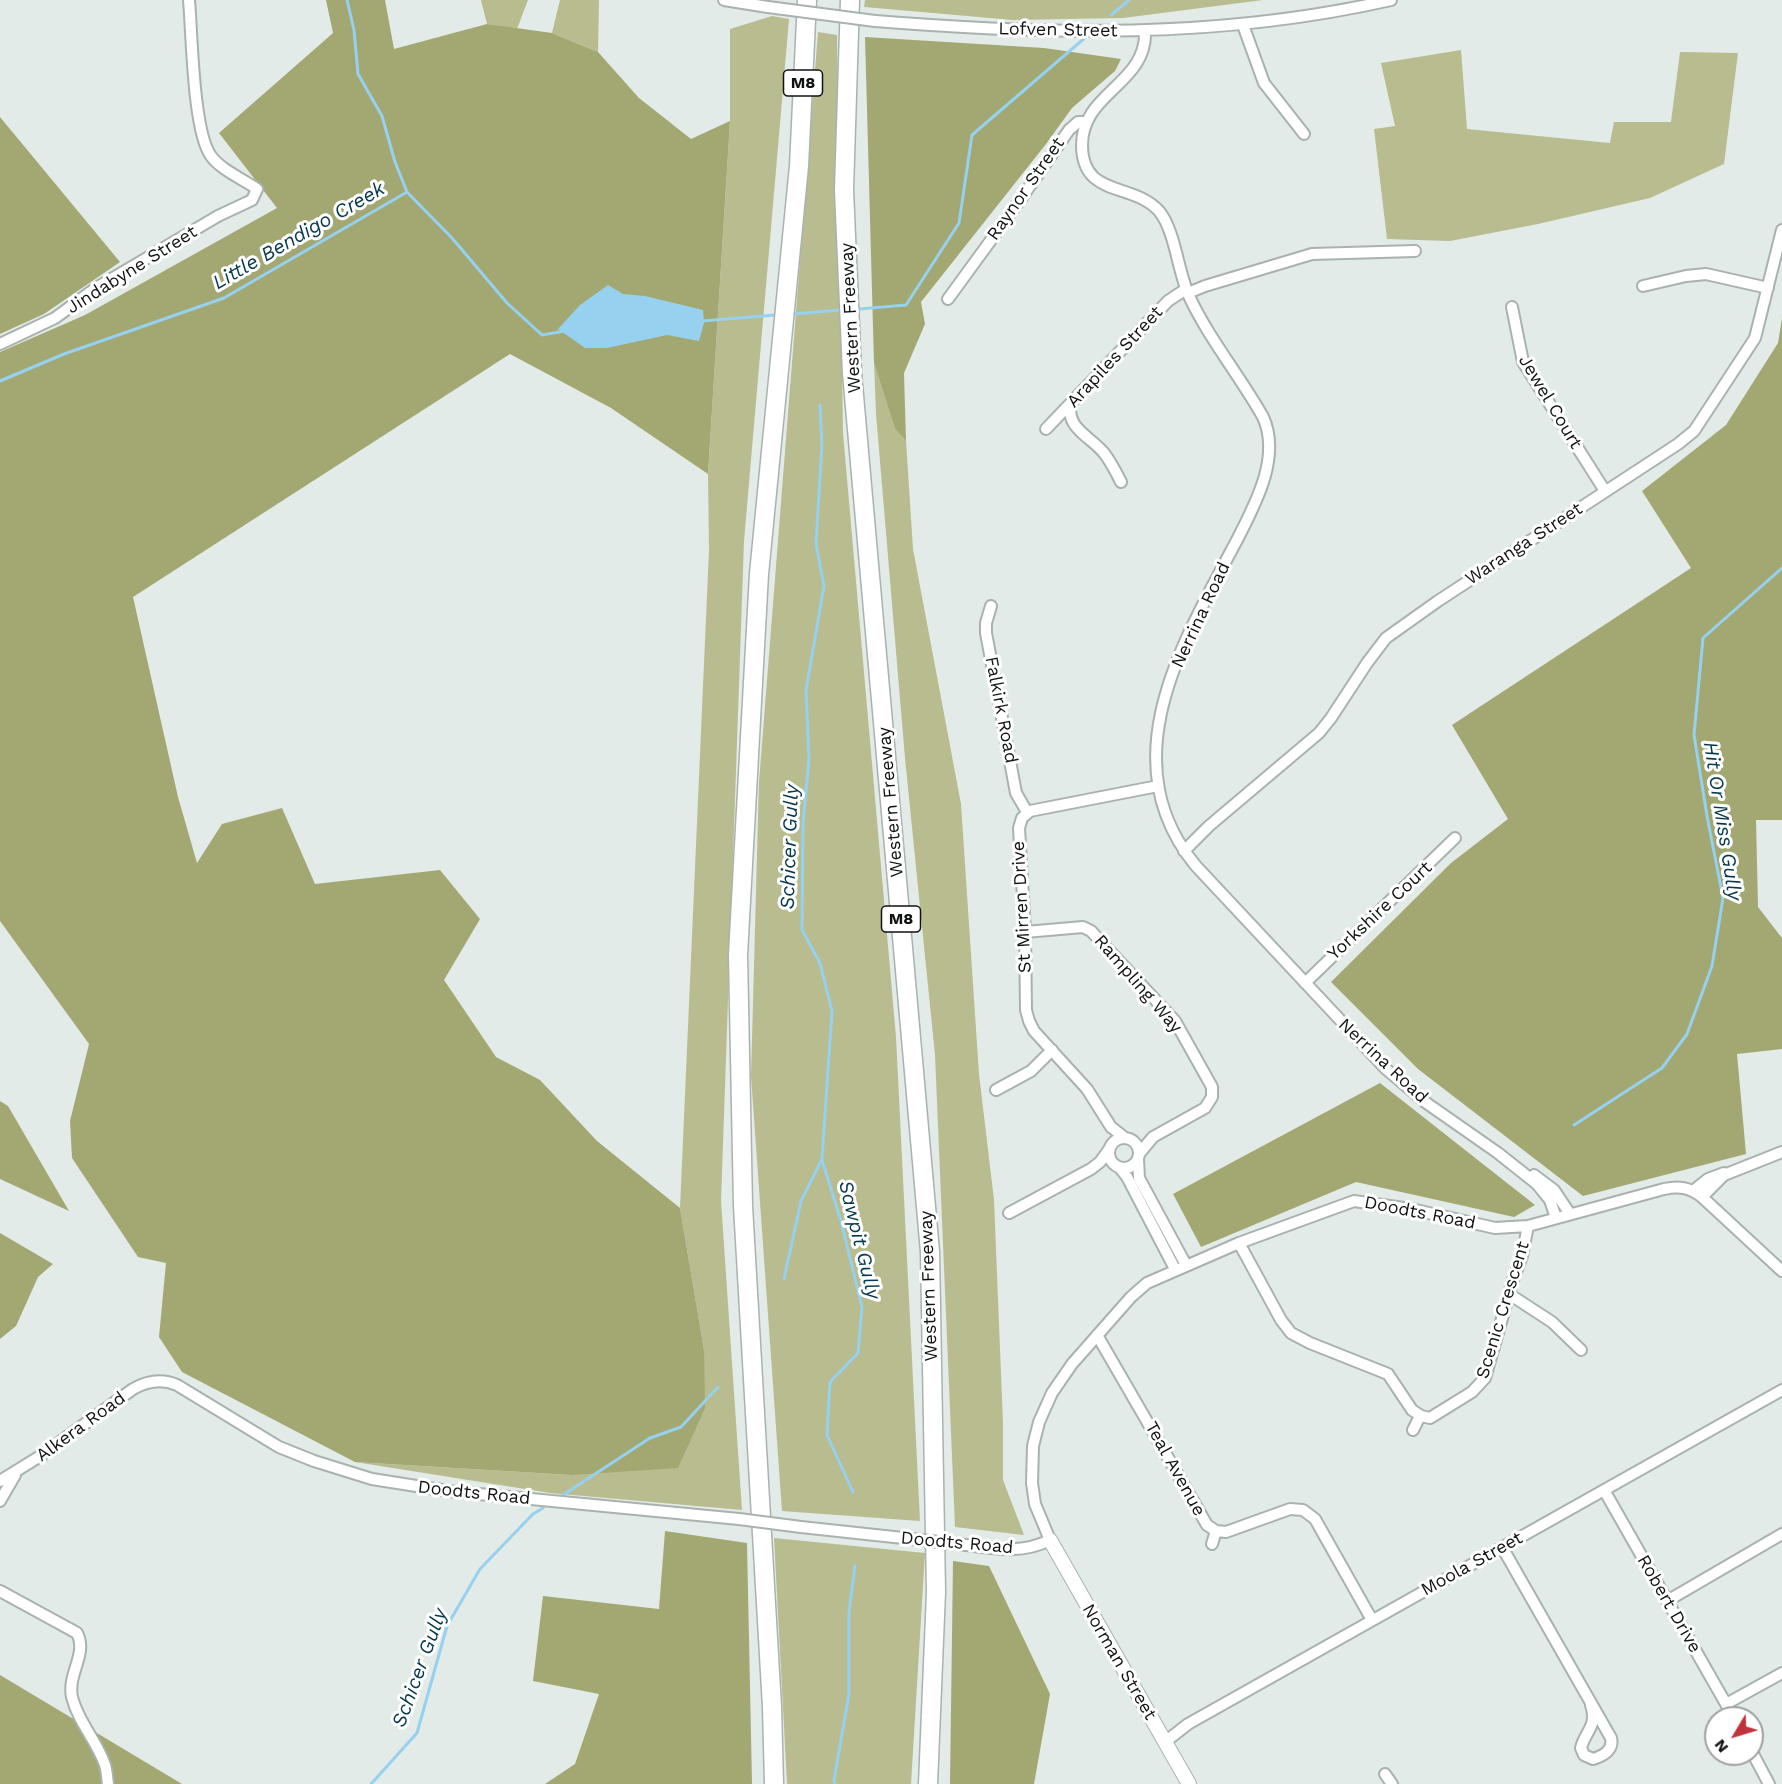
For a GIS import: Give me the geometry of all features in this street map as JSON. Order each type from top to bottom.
[{"type":"highway","name":"M8","points":[[774,1784],[772,1695],[743,1206],[738,955],[759,574],[799,166],[807,0]]},
{"type":"highway","name":"Western Freeway","points":[[850,0],[844,190],[852,373],[930,1252],[936,1592],[928,1784]]},
{"type":"street","name":"Jindabyne Street","points":[[0,344],[55,318],[96,288],[218,216],[252,200],[257,189],[212,158],[205,146],[196,94],[189,0]]},
{"type":"street","name":"Lofven Street","points":[[724,0],[875,21],[1034,31],[1145,30],[1243,25],[1331,12],[1391,0]]},
{"type":"street","points":[[1243,25],[1264,83],[1304,134]]},
{"type":"street","name":"Raynor Street","points":[[948,299],[1069,130],[1078,122],[1086,122],[1099,103],[1136,67],[1144,49],[1145,30]]},
{"type":"street","name":"Nerrina Road","points":[[1086,122],[1082,147],[1084,160],[1090,173],[1101,183],[1140,198],[1158,210],[1166,224],[1187,291],[1263,417],[1269,434],[1266,470],[1256,502],[1181,650],[1163,704],[1156,737],[1158,786],[1165,815],[1181,847],[1196,866],[1365,1048],[1405,1086],[1498,1153],[1548,1184],[1560,1197],[1570,1214]]},
{"type":"street","name":"Waranga Street","points":[[1181,847],[1319,733],[1366,663],[1386,638],[1605,490],[1678,444],[1694,431],[1753,342],[1782,230]]},
{"type":"street","name":"Arapiles Street","points":[[1046,429],[1168,301],[1187,291],[1312,254],[1415,251]]},
{"type":"street","points":[[1643,286],[1706,274],[1768,288]]},
{"type":"street","name":"Jewel Court","points":[[1512,307],[1523,362],[1605,490]]},
{"type":"street","points":[[1071,403],[1069,416],[1072,423],[1102,451],[1121,482]]},
{"type":"street","name":"Falkirk Road","points":[[991,606],[986,627],[989,650],[1016,793],[1027,812]]},
{"type":"street","points":[[1027,812],[1158,786]]},
{"type":"street","name":"St Mirren Drive","points":[[1027,812],[1019,828],[1028,1018],[1034,1031],[1081,1082],[1113,1129],[1126,1138]]},
{"type":"street","name":"Yorkshire Court","points":[[1305,983],[1455,838]]},
{"type":"street","name":"Rampling Way","points":[[1025,932],[1083,927],[1091,931],[1174,1021],[1209,1079],[1213,1090],[1209,1104],[1202,1110],[1160,1132]]},
{"type":"street","points":[[996,1090],[1031,1071],[1052,1050]]},
{"type":"street","name":"St Mirren Drive","points":[[1101,1111],[1110,1147]]},
{"type":"street","points":[[1009,1213],[1091,1169],[1102,1160],[1116,1140],[1160,1132]]},
{"type":"street","points":[[1091,1169],[1102,1166],[1131,1166],[1149,1140],[1160,1132]]},
{"type":"street","points":[[1126,1138],[1135,1142],[1141,1181],[1186,1265]]},
{"type":"street","points":[[1110,1147],[1110,1158],[1127,1177],[1175,1269]]},
{"type":"street","points":[[1782,1152],[1736,1170],[1713,1176],[1697,1194],[1782,1271]]},
{"type":"street","name":"Nerrina Road","points":[[1498,1153],[1543,1191],[1550,1200],[1556,1218]]},
{"type":"street","name":"Doodts Road","points":[[164,1381],[177,1385],[279,1447],[329,1467],[372,1479],[448,1491],[739,1519],[1022,1550],[1050,1540],[1039,1515],[1033,1493],[1033,1454],[1037,1430],[1046,1406],[1062,1378],[1097,1335],[1141,1288],[1175,1269],[1354,1201],[1411,1209],[1495,1228],[1528,1226],[1671,1188],[1680,1187],[1697,1194]]},
{"type":"street","name":"Scenic Crescent","points":[[1420,1416],[1428,1418],[1436,1416],[1472,1392],[1484,1381],[1523,1252],[1528,1226]]},
{"type":"street","points":[[1239,1243],[1281,1320],[1291,1333],[1302,1343],[1388,1374],[1395,1381],[1410,1408],[1420,1416],[1413,1430]]},
{"type":"street","points":[[1509,1294],[1552,1322],[1581,1350]]},
{"type":"street","name":"Teal Avenue","points":[[1097,1335],[1207,1525],[1216,1531],[1231,1531],[1290,1509],[1308,1512],[1320,1527],[1372,1620]]},
{"type":"street","name":"Alkera Road","points":[[0,1481],[133,1389],[146,1383],[164,1381]]},
{"type":"street","name":"Moola Street","points":[[1165,1742],[1188,1724],[1782,1390]]},
{"type":"street","points":[[0,1501],[16,1472]]},
{"type":"street","name":"Robert Drive","points":[[1604,1490],[1726,1704]]},
{"type":"street","points":[[1212,1544],[1216,1531]]},
{"type":"street","points":[[1667,1601],[1782,1534]]},
{"type":"street","name":"Norman Street","points":[[1050,1540],[1189,1784]]},
{"type":"street","points":[[1502,1547],[1612,1741],[1608,1751],[1593,1759],[1581,1750],[1582,1743],[1593,1724],[1591,1705]]},
{"type":"street","points":[[0,1591],[77,1633],[81,1652],[72,1680],[71,1695],[77,1712],[105,1766],[108,1784]]},
{"type":"street","points":[[1726,1704],[1782,1673]]},
{"type":"street","points":[[1759,1766],[1769,1784]]},
{"type":"street","points":[[1385,1774],[1392,1784]]},
{"type":"green space","points":[[326,0],[385,0],[394,49],[487,24],[552,33],[598,52],[639,98],[691,139],[730,121],[708,474],[611,408],[510,354],[133,597],[178,797],[197,863],[222,824],[282,808],[315,884],[440,870],[480,919],[444,980],[496,1057],[540,1080],[597,1141],[680,1208],[704,1350],[705,1408],[678,1468],[571,1475],[355,1462],[182,1372],[159,1337],[166,1263],[138,1257],[72,1158],[70,1121],[89,1044],[0,921],[0,352],[85,315],[277,208],[219,133],[333,33]]},
{"type":"green space","points":[[481,0],[528,0],[517,29],[487,24]]},
{"type":"green space","points":[[560,0],[599,0],[598,52],[552,33]]},
{"type":"green space","points":[[865,0],[1263,0],[1123,18],[1013,20],[864,7]]},
{"type":"green space","points":[[772,16],[789,19],[744,541],[721,1201],[742,1510],[550,1493],[355,1462],[571,1475],[704,1350],[680,1208],[709,550],[708,474],[730,121],[730,29]]},
{"type":"green space","points":[[818,32],[837,35],[843,433],[896,1037],[920,1521],[782,1511],[751,1076],[759,782]]},
{"type":"green space","points":[[865,37],[1044,48],[1121,59],[1115,71],[1072,108],[921,302],[925,324],[904,373],[906,441],[895,429],[874,363]]},
{"type":"green space","points":[[1461,50],[1467,129],[1610,143],[1614,122],[1671,122],[1680,52],[1738,53],[1724,164],[1650,198],[1538,224],[1450,241],[1387,239],[1374,129],[1395,126],[1381,63]]},
{"type":"green space","points":[[0,117],[120,262],[44,314],[0,334]]},
{"type":"green space","points":[[1782,318],[1782,820],[1756,820],[1758,907],[1782,938],[1782,1049],[1737,1054],[1746,1154],[1583,1196],[1418,1069],[1331,982],[1451,863],[1508,819],[1452,725],[1691,568],[1642,491],[1726,425],[1778,343]]},
{"type":"green space","points":[[874,363],[895,429],[906,441],[913,549],[961,804],[979,1074],[994,1200],[1003,1423],[1003,1480],[1024,1535],[955,1527],[935,1055],[905,758],[876,414]]},
{"type":"green space","points":[[1380,1083],[1535,1205],[1514,1217],[1356,1182],[1201,1247],[1173,1194]]},
{"type":"green space","points":[[0,1101],[8,1106],[69,1211],[0,1179]]},
{"type":"green space","points":[[0,1233],[53,1264],[38,1277],[16,1326],[0,1339]]},
{"type":"green space","points":[[665,1531],[747,1543],[752,1784],[545,1784],[575,1764],[599,1694],[533,1681],[543,1596],[659,1609]]},
{"type":"green space","points":[[774,1538],[925,1553],[911,1784],[787,1784]]},
{"type":"green space","points":[[953,1561],[989,1566],[1050,1694],[1034,1784],[950,1784]]},
{"type":"green space","points":[[0,1675],[182,1784],[0,1784]]},
{"type":"water","points":[[608,285],[623,294],[645,296],[703,310],[704,323],[699,341],[667,335],[607,348],[585,348],[558,329],[580,305]]},
{"type":"waterway","points":[[347,0],[354,30],[358,74],[382,116],[395,162],[407,192]]},
{"type":"waterway","name":"Little Bendigo Creek","points":[[1111,15],[1129,0]]},
{"type":"waterway","name":"Little Bendigo Creek","points":[[859,309],[906,305],[959,223],[972,135],[1087,36]]},
{"type":"waterway","name":"Little Bendigo Creek","points":[[0,381],[64,354],[224,298],[407,192],[452,238],[507,303],[542,335],[565,331]]},
{"type":"waterway","name":"Little Bendigo Creek","points":[[794,314],[840,310]]},
{"type":"waterway","name":"Little Bendigo Creek","points":[[702,321],[775,315]]},
{"type":"waterway","name":"Schicer Gully","points":[[784,1279],[801,1201],[822,1159],[832,1011],[820,963],[802,930],[803,823],[809,759],[806,690],[824,586],[816,544],[822,445],[820,405]]},
{"type":"waterway","name":"Hit Or Miss Gully","points":[[1574,1125],[1662,1068],[1687,1034],[1712,966],[1723,898],[1694,735],[1703,638],[1782,568]]},
{"type":"waterway","name":"Sawpit Gully","points":[[822,1160],[841,1221],[862,1307],[858,1353],[830,1382],[827,1435],[853,1492]]},
{"type":"waterway","name":"Schicer Gully","points":[[563,1495],[650,1438],[681,1427],[718,1387]]},
{"type":"waterway","name":"Schicer Gully","points":[[371,1784],[417,1733],[447,1626],[480,1569],[533,1514],[543,1508]]},
{"type":"waterway","name":"Sawpit Gully","points":[[835,1784],[849,1694],[849,1612],[855,1566]]}]
